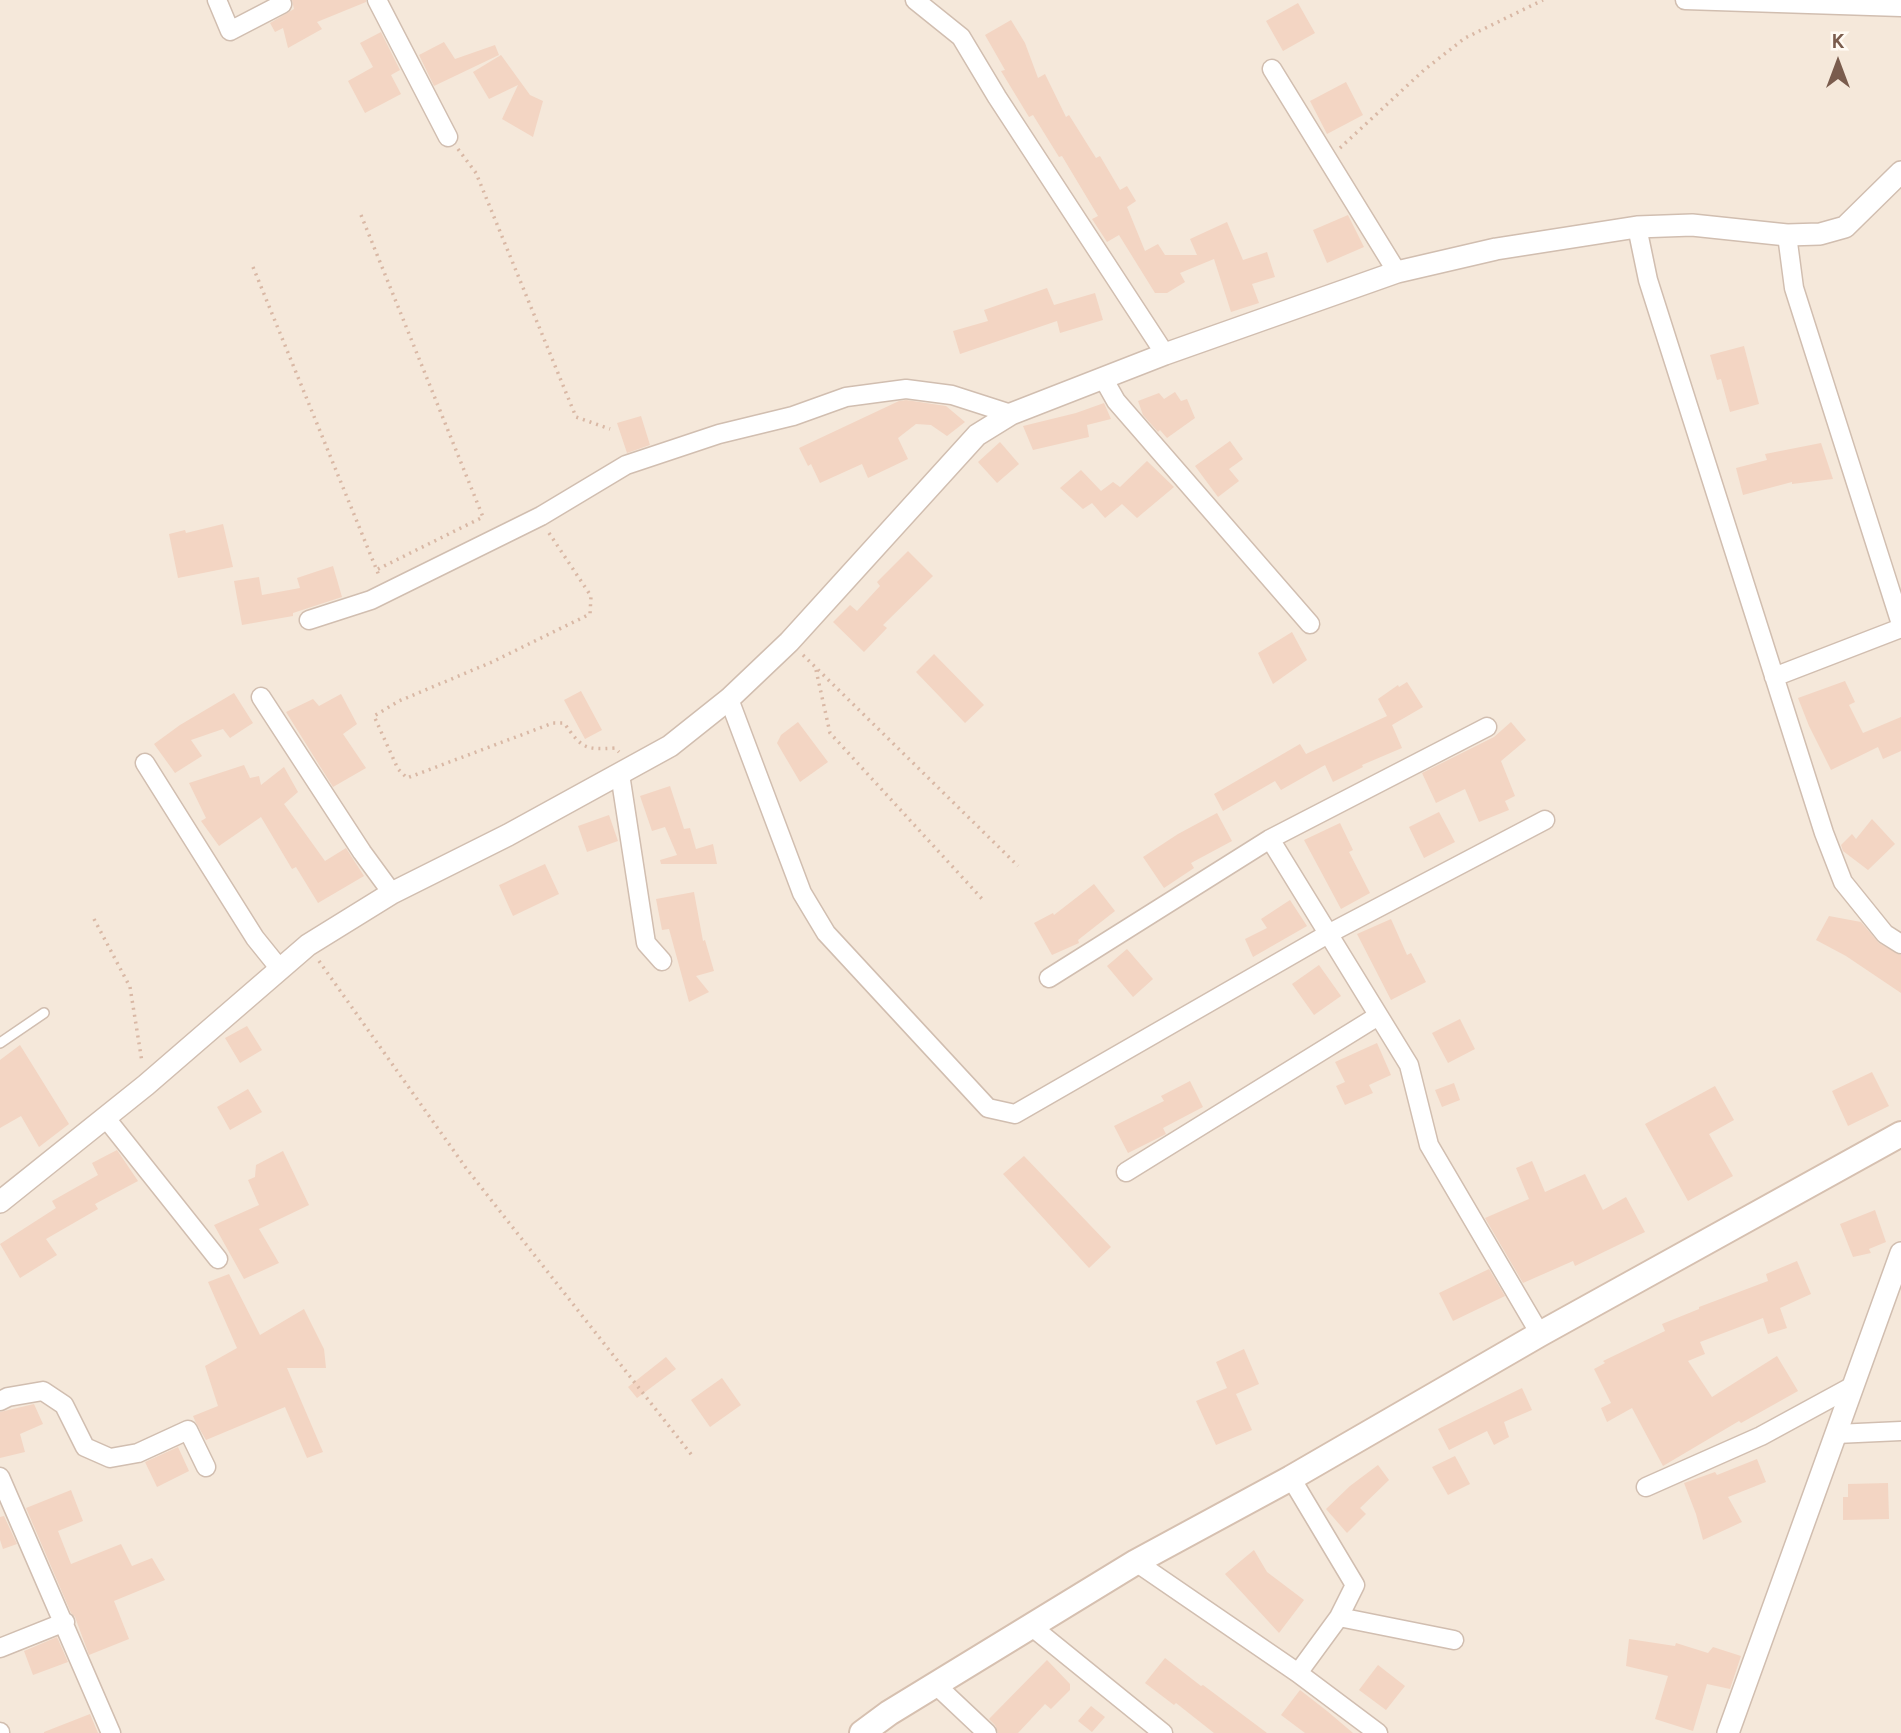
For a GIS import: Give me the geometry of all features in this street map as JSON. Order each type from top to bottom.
[{"type":"main road","points":[[862,1733],[935,1684],[1136,1562],[1291,1478],[1540,1334],[1901,1134]]},
{"type":"street","points":[[218,0],[230,31],[282,4]]},
{"type":"street","points":[[377,0],[448,137]]},
{"type":"street","points":[[915,0],[961,37],[1165,354]]},
{"type":"street","points":[[1685,0],[1901,7]]},
{"type":"street","points":[[1272,69],[1397,272]]},
{"type":"street","points":[[0,1202],[146,1085],[307,945],[392,893],[508,835],[670,746],[729,699],[789,642],[976,435],[1011,414],[1165,354],[1397,272],[1496,249],[1637,227],[1692,225],[1787,235],[1820,234],[1844,227],[1901,172]]},
{"type":"street","points":[[1637,227],[1648,280],[1824,833],[1843,882],[1885,933],[1901,944]]},
{"type":"street","points":[[1774,677],[1901,626],[1794,288],[1787,235]]},
{"type":"street","points":[[1103,378],[1116,401],[1310,624]]},
{"type":"street","points":[[309,620],[387,593],[541,516],[626,465],[719,434],[793,416],[846,397],[906,389],[952,395],[1011,414]]},
{"type":"street","points":[[261,697],[362,852],[392,893]]},
{"type":"street","points":[[729,699],[802,893],[826,933],[988,1108],[1015,1114],[1328,934],[1545,821]]},
{"type":"street","points":[[1049,978],[1269,839],[1487,727]]},
{"type":"street","points":[[145,763],[255,938],[280,969]]},
{"type":"street","points":[[627,770],[646,943],[662,961]]},
{"type":"street","points":[[1269,839],[1409,1065],[1429,1145],[1540,1334]]},
{"type":"street","points":[[1126,1172],[1378,1016]]},
{"type":"street","points":[[105,1117],[218,1259]]},
{"type":"street","points":[[1728,1733],[1901,1253]]},
{"type":"street","points":[[1646,1487],[1760,1436],[1851,1387]]},
{"type":"street","points":[[0,1401],[43,1391],[64,1405],[85,1447],[110,1458],[138,1453],[188,1430],[206,1467]]},
{"type":"street","points":[[1836,1434],[1901,1432]]},
{"type":"street","points":[[0,1477],[111,1733]]},
{"type":"street","points":[[1291,1478],[1355,1585],[1339,1617],[1298,1673]]},
{"type":"street","points":[[1136,1562],[1298,1673],[1378,1733]]},
{"type":"street","points":[[1339,1617],[1454,1640]]},
{"type":"street","points":[[0,1648],[65,1622]]},
{"type":"street","points":[[1031,1626],[1163,1733]]},
{"type":"street","points":[[935,1684],[988,1733]]},
{"type":"lane","points":[[0,1043],[44,1013]]},
{"type":"path","points":[[1328,159],[1424,70],[1465,38],[1543,0]]},
{"type":"path","points":[[448,137],[476,173],[576,417],[610,429]]},
{"type":"path","points":[[361,215],[484,517],[376,570]]},
{"type":"path","points":[[253,267],[387,593]]},
{"type":"path","points":[[541,516],[554,542],[575,568],[592,596],[590,614],[492,662],[399,701],[374,716],[398,769],[407,778],[553,723],[564,723],[579,744],[596,750],[615,748],[627,770]]},
{"type":"path","points":[[789,642],[1018,866]]},
{"type":"path","points":[[815,668],[830,733],[984,901]]},
{"type":"path","points":[[94,919],[130,987],[146,1085]]},
{"type":"path","points":[[307,945],[466,1168],[694,1458]]},
{"type":"shaded area","points":[[0,0],[1901,0],[1901,1733],[0,1733]]},
{"type":"building","points":[[292,0],[366,2],[317,22],[322,29],[288,48],[283,28],[275,32],[270,23],[294,9]]},
{"type":"building","points":[[1298,3],[1315,33],[1283,51],[1266,21]]},
{"type":"building","points":[[1011,20],[1025,43],[1038,78],[1045,74],[1066,117],[1069,115],[1096,158],[1100,156],[1120,190],[1127,186],[1136,201],[1127,207],[1145,251],[1158,244],[1165,255],[1197,255],[1190,239],[1227,222],[1243,260],[1267,252],[1275,277],[1252,284],[1259,303],[1231,312],[1214,259],[1180,273],[1185,282],[1167,293],[1155,293],[1119,235],[1107,242],[1092,219],[1098,216],[1062,156],[1059,157],[1033,115],[1029,117],[1001,71],[1005,70],[985,35]]},
{"type":"building","points":[[381,32],[400,70],[391,75],[401,94],[365,113],[348,81],[373,67],[360,43]]},
{"type":"building","points":[[444,42],[455,59],[495,45],[499,55],[434,86],[419,55]]},
{"type":"building","points":[[501,55],[530,95],[543,101],[533,137],[502,119],[518,85],[489,99],[473,72]]},
{"type":"building","points":[[1346,82],[1363,115],[1327,134],[1310,101]]},
{"type":"building","points":[[1348,215],[1364,247],[1327,263],[1313,230]]},
{"type":"building","points":[[1047,288],[1054,305],[1095,293],[1103,320],[1060,333],[1057,321],[960,354],[953,331],[988,321],[984,310]]},
{"type":"building","points":[[1744,346],[1759,404],[1730,412],[1721,379],[1717,380],[1710,355]]},
{"type":"building","points":[[1175,392],[1181,401],[1187,399],[1195,418],[1167,438],[1143,415],[1138,401],[1159,393],[1164,399]]},
{"type":"building","points":[[906,400],[946,406],[965,422],[947,436],[931,425],[916,424],[898,438],[908,459],[868,478],[862,464],[820,483],[799,448]]},
{"type":"building","points":[[1104,403],[1111,419],[1087,425],[1089,437],[1033,450],[1023,426]]},
{"type":"building","points":[[641,416],[650,445],[627,453],[617,423]]},
{"type":"building","points":[[1230,441],[1243,459],[1229,469],[1239,481],[1218,497],[1195,466]]},
{"type":"building","points":[[1000,442],[1019,464],[997,483],[978,462]]},
{"type":"building","points":[[1821,443],[1833,479],[1792,482],[1743,495],[1736,468],[1767,460],[1765,454]]},
{"type":"building","points":[[1147,461],[1174,487],[1137,518],[1122,504],[1105,518],[1092,503],[1083,509],[1060,488],[1081,470],[1101,491],[1113,482],[1120,487]]},
{"type":"building","points":[[223,524],[233,567],[178,578],[169,534],[185,530],[186,533]]},
{"type":"building","points":[[908,551],[933,576],[883,625],[887,628],[864,652],[833,622],[850,605],[857,611],[880,586],[877,582]]},
{"type":"building","points":[[333,566],[342,597],[293,613],[293,616],[242,625],[234,581],[259,577],[262,595],[300,588],[297,578]]},
{"type":"building","points":[[1292,632],[1307,660],[1273,684],[1258,653]]},
{"type":"building","points":[[934,654],[984,705],[965,723],[916,672]]},
{"type":"building","points":[[1845,681],[1855,702],[1849,705],[1863,733],[1901,717],[1901,751],[1883,759],[1878,747],[1831,770],[1798,698]]},
{"type":"building","points":[[1407,682],[1423,707],[1392,725],[1402,748],[1362,765],[1363,767],[1333,782],[1325,765],[1281,790],[1275,781],[1223,811],[1214,794],[1300,744],[1306,754],[1387,716],[1378,699]]},
{"type":"building","points":[[581,691],[602,730],[585,739],[564,700]]},
{"type":"building","points":[[234,693],[253,723],[230,738],[223,729],[191,740],[202,756],[175,773],[154,744]]},
{"type":"building","points":[[341,694],[357,724],[343,734],[366,768],[333,787],[286,712],[313,699],[319,706]]},
{"type":"building","points":[[798,722],[828,762],[800,782],[777,743],[781,735]]},
{"type":"building","points":[[1511,722],[1526,740],[1501,761],[1515,796],[1505,801],[1509,810],[1479,822],[1465,789],[1436,803],[1422,773],[1494,737]]},
{"type":"building","points":[[244,765],[250,778],[259,776],[261,785],[284,767],[298,792],[284,804],[325,861],[346,848],[364,876],[318,903],[296,867],[292,869],[261,817],[219,846],[201,821],[206,818],[189,783]]},
{"type":"building","points":[[670,786],[684,829],[690,828],[696,849],[713,844],[717,864],[661,864],[660,860],[677,855],[665,827],[652,831],[640,796]]},
{"type":"building","points":[[1439,812],[1455,842],[1424,858],[1409,827]]},
{"type":"building","points":[[1217,813],[1232,841],[1191,863],[1194,868],[1164,888],[1143,857]]},
{"type":"building","points":[[609,815],[618,841],[587,852],[578,826]]},
{"type":"building","points":[[1872,819],[1895,844],[1868,870],[1843,851],[1841,845],[1852,834],[1856,839]]},
{"type":"building","points":[[1340,823],[1353,850],[1349,852],[1370,893],[1341,909],[1304,840]]},
{"type":"building","points":[[545,864],[559,894],[513,916],[499,885]]},
{"type":"building","points":[[1094,884],[1115,911],[1078,940],[1079,943],[1052,955],[1034,923],[1053,913],[1054,915]]},
{"type":"building","points":[[694,892],[703,941],[705,940],[714,971],[696,976],[709,992],[689,1002],[669,929],[662,930],[656,899]]},
{"type":"building","points":[[1290,900],[1307,926],[1253,957],[1245,939],[1267,928],[1261,919]]},
{"type":"building","points":[[1829,916],[1861,922],[1879,943],[1901,955],[1901,993],[1846,956],[1816,940]]},
{"type":"building","points":[[1391,919],[1407,955],[1411,953],[1426,982],[1391,1000],[1357,934]]},
{"type":"building","points":[[1127,949],[1153,979],[1133,997],[1107,966]]},
{"type":"building","points":[[1319,965],[1341,996],[1314,1015],[1292,984]]},
{"type":"building","points":[[1460,1019],[1475,1049],[1448,1063],[1432,1033]]},
{"type":"building","points":[[247,1026],[262,1050],[240,1063],[225,1038]]},
{"type":"building","points":[[1377,1043],[1391,1075],[1369,1085],[1373,1093],[1345,1105],[1336,1086],[1345,1082],[1335,1062]]},
{"type":"building","points":[[20,1045],[69,1124],[39,1147],[21,1116],[0,1128],[0,1060]]},
{"type":"building","points":[[1872,1072],[1889,1106],[1848,1126],[1832,1091]]},
{"type":"building","points":[[1190,1081],[1203,1107],[1163,1128],[1166,1134],[1128,1153],[1114,1126],[1164,1101],[1161,1096]]},
{"type":"building","points":[[1454,1083],[1460,1100],[1442,1107],[1435,1090]]},
{"type":"building","points":[[1715,1086],[1734,1120],[1709,1134],[1733,1176],[1688,1201],[1645,1124]]},
{"type":"building","points":[[248,1089],[262,1112],[230,1130],[217,1107]]},
{"type":"building","points":[[117,1150],[138,1181],[95,1204],[98,1209],[46,1239],[57,1255],[20,1278],[0,1244],[56,1208],[52,1201],[98,1175],[92,1163]]},
{"type":"building","points":[[283,1151],[309,1205],[259,1229],[279,1263],[244,1279],[214,1225],[259,1205],[248,1180],[255,1177],[256,1165]]},
{"type":"building","points":[[1024,1156],[1111,1247],[1089,1268],[1003,1174]]},
{"type":"building","points":[[1532,1161],[1545,1192],[1585,1174],[1603,1210],[1626,1197],[1645,1232],[1575,1266],[1573,1261],[1523,1283],[1485,1218],[1529,1199],[1516,1168]]},
{"type":"building","points":[[1875,1210],[1886,1242],[1869,1249],[1871,1253],[1853,1257],[1840,1224]]},
{"type":"building","points":[[1797,1261],[1811,1294],[1780,1308],[1787,1328],[1768,1334],[1763,1318],[1700,1342],[1705,1354],[1688,1361],[1712,1397],[1777,1356],[1798,1391],[1741,1423],[1739,1421],[1663,1466],[1632,1408],[1607,1422],[1601,1408],[1611,1403],[1594,1369],[1605,1363],[1603,1361],[1665,1331],[1662,1324],[1768,1281],[1766,1274]]},
{"type":"building","points":[[1489,1269],[1505,1296],[1453,1321],[1439,1293]]},
{"type":"building","points":[[229,1274],[260,1335],[304,1309],[324,1349],[326,1368],[287,1368],[323,1452],[307,1458],[285,1407],[206,1440],[196,1423],[193,1416],[218,1406],[205,1366],[237,1348],[208,1282]]},
{"type":"building","points":[[1244,1349],[1259,1384],[1236,1394],[1252,1430],[1216,1445],[1196,1401],[1227,1388],[1216,1362]]},
{"type":"building","points":[[666,1357],[676,1369],[637,1398],[628,1387]]},
{"type":"building","points":[[722,1378],[741,1405],[710,1427],[691,1400]]},
{"type":"building","points":[[1522,1388],[1532,1410],[1504,1422],[1509,1437],[1494,1445],[1487,1431],[1449,1450],[1438,1429]]},
{"type":"building","points":[[34,1404],[43,1424],[20,1434],[25,1452],[0,1458],[0,1412]]},
{"type":"building","points":[[178,1447],[189,1471],[157,1487],[145,1462]]},
{"type":"building","points":[[1455,1456],[1470,1484],[1448,1495],[1432,1467]]},
{"type":"building","points":[[1757,1459],[1766,1482],[1728,1497],[1742,1522],[1703,1540],[1684,1483],[1715,1472],[1717,1475]]},
{"type":"building","points":[[1378,1465],[1389,1480],[1360,1508],[1366,1514],[1347,1533],[1326,1509]]},
{"type":"building","points":[[1888,1483],[1889,1519],[1843,1520],[1843,1497],[1848,1497],[1848,1484]]},
{"type":"building","points":[[71,1490],[83,1521],[58,1531],[71,1564],[121,1544],[132,1566],[152,1558],[165,1580],[114,1601],[129,1639],[89,1655],[75,1617],[26,1508]]},
{"type":"building","points":[[4,1516],[17,1544],[3,1549],[0,1540],[0,1517]]},
{"type":"building","points":[[1254,1550],[1267,1572],[1304,1600],[1279,1633],[1225,1574]]},
{"type":"building","points":[[57,1637],[68,1662],[33,1675],[24,1651]]},
{"type":"building","points":[[1629,1639],[1675,1646],[1676,1643],[1708,1653],[1713,1647],[1741,1656],[1730,1689],[1707,1684],[1693,1731],[1655,1719],[1668,1676],[1626,1666]]},
{"type":"building","points":[[1165,1658],[1267,1733],[1214,1733],[1176,1703],[1174,1705],[1145,1683]]},
{"type":"building","points":[[1047,1660],[1070,1684],[1070,1690],[1051,1709],[1045,1704],[1018,1733],[998,1733],[989,1719]]},
{"type":"building","points":[[1378,1665],[1405,1686],[1386,1710],[1359,1690]]},
{"type":"building","points":[[1300,1690],[1353,1733],[1305,1733],[1281,1715]]},
{"type":"building","points":[[1091,1706],[1105,1717],[1092,1732],[1078,1721]]},
{"type":"building","points":[[90,1714],[98,1733],[44,1733],[44,1732]]}]
